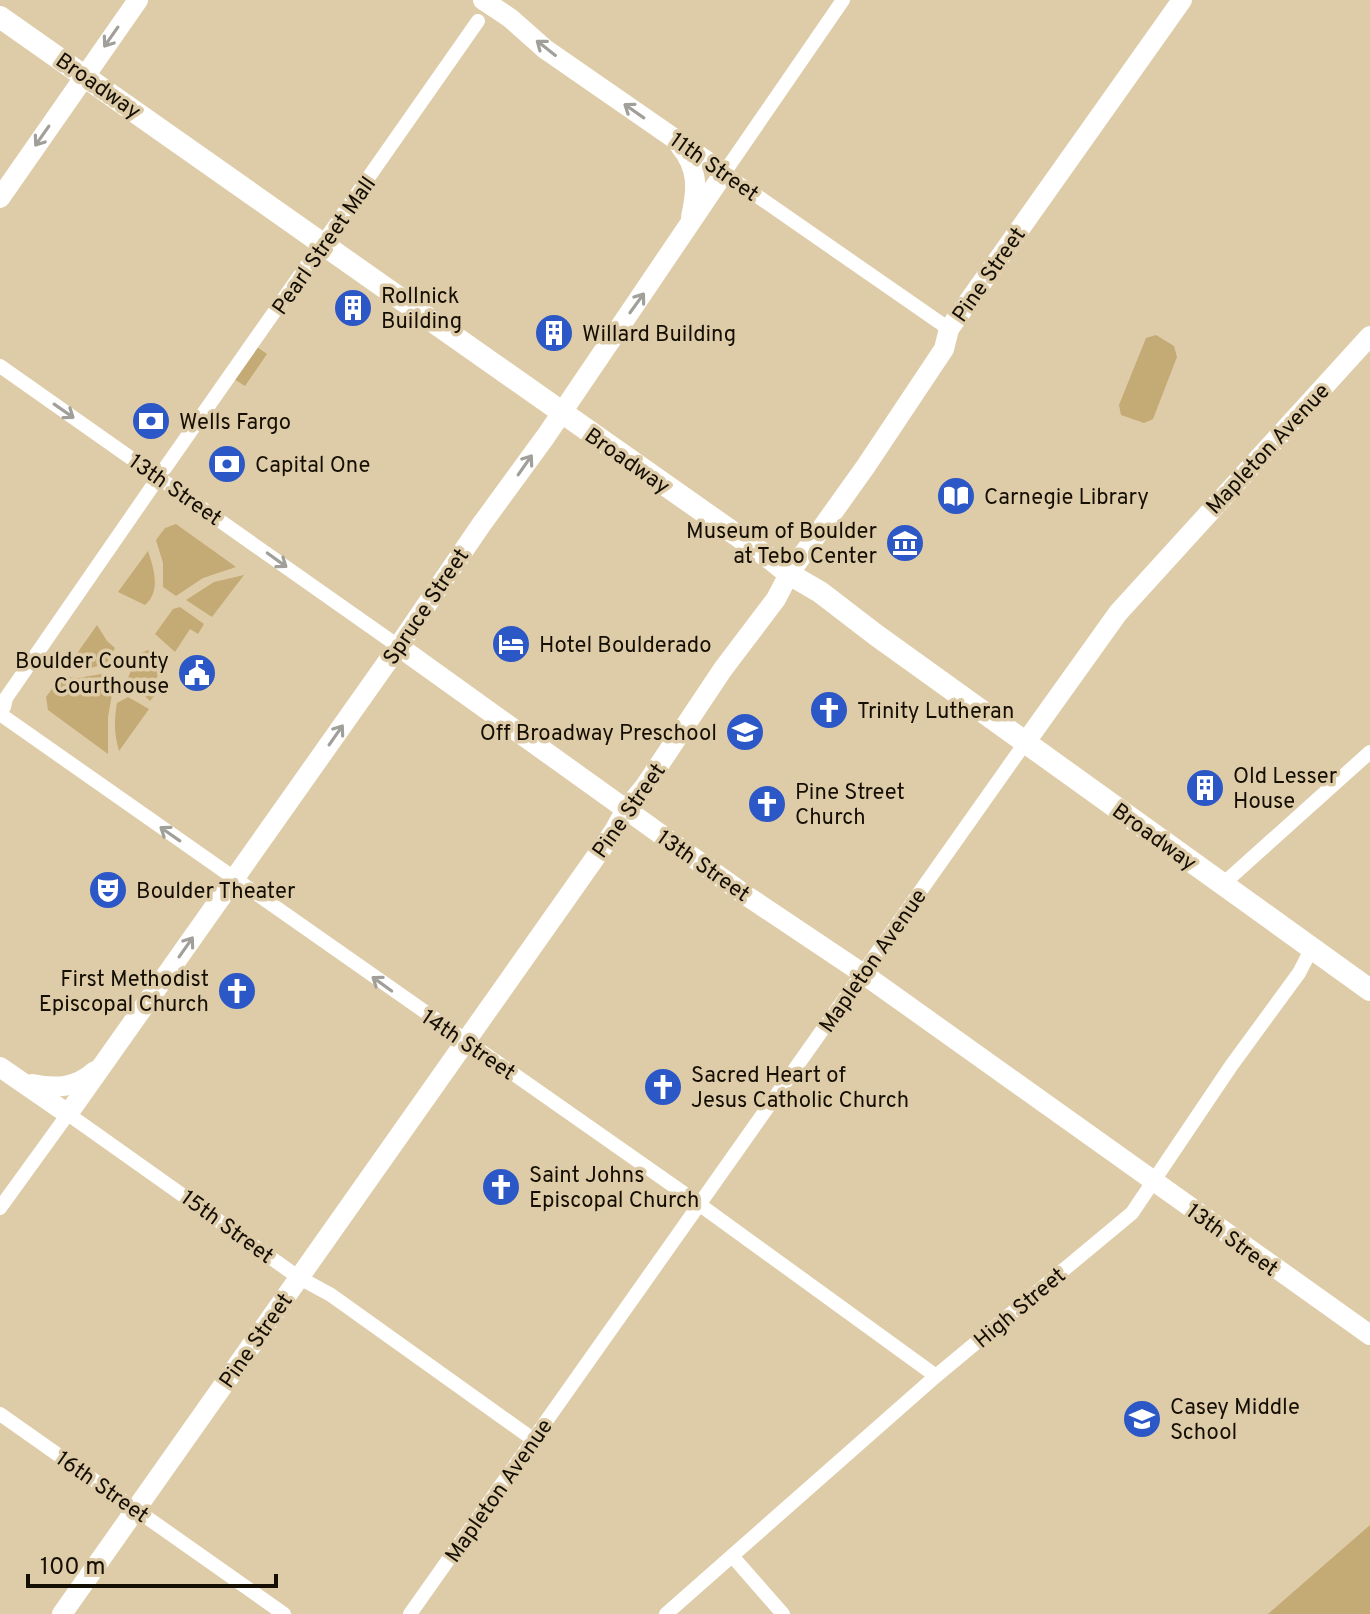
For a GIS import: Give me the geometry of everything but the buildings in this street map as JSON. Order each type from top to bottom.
[{"type":"main road","name":"Broadway","points":[[0,17],[789,574],[820,592],[1370,990]]},
{"type":"street","points":[[0,198],[138,0]]},
{"type":"street","name":"Spruce Street","points":[[0,1208],[234,879],[390,640],[560,413],[843,0]]},
{"type":"street","name":"Pine Street","points":[[62,1614],[605,844],[723,669],[776,599],[789,574],[944,349],[949,329],[1182,0]]},
{"type":"street","name":"11th Street","points":[[486,7],[510,18],[545,49],[949,329]]},
{"type":"street","name":"Pearl Street Mall","points":[[165,468],[324,244],[486,7]]},
{"type":"street","points":[[665,132],[685,152],[696,176],[690,224]]},
{"type":"street","name":"Mapleton Avenue","points":[[410,1614],[1118,613],[1370,336]]},
{"type":"street","name":"13th Street","points":[[0,366],[1370,1335]]},
{"type":"street","points":[[2,710],[6,698],[156,481]]},
{"type":"street","name":"14th Street","points":[[2,710],[234,879],[700,1205],[936,1376]]},
{"type":"street","points":[[1223,884],[1370,752]]},
{"type":"street","name":"High Street","points":[[666,1614],[936,1376],[1132,1213],[1299,973],[1312,948]]},
{"type":"street","points":[[21,1081],[56,1089],[67,1087],[90,1076],[110,1057]]},
{"type":"street","name":"15th Street","points":[[0,1067],[298,1277],[331,1295],[534,1440]]},
{"type":"street","name":"16th Street","points":[[0,1414],[284,1614]]},
{"type":"street","points":[[733,1557],[783,1614]]},
{"type":"shaded area","points":[[1156,335],[1174,346],[1177,357],[1153,419],[1144,423],[1121,415],[1119,405],[1146,338]]},
{"type":"shaded area","points":[[257,347],[267,354],[245,386],[234,379]]},
{"type":"shaded area","points":[[176,524],[236,567],[203,578],[176,596],[163,587],[163,563],[156,540],[165,528]]},
{"type":"shaded area","points":[[148,551],[155,587],[145,605],[118,592]]},
{"type":"shaded area","points":[[244,575],[212,617],[186,600],[214,582]]},
{"type":"shaded area","points":[[180,607],[204,624],[198,634],[190,629],[175,652],[155,634],[173,609]]},
{"type":"shaded area","points":[[97,625],[115,648],[107,663],[88,669],[66,669]]},
{"type":"shaded area","points":[[148,650],[167,662],[153,683],[161,688],[150,701],[127,680],[138,654]]},
{"type":"shaded area","points":[[101,674],[114,683],[108,717],[108,754],[48,710],[46,697],[61,677]]},
{"type":"shaded area","points":[[128,697],[149,709],[119,751],[115,727],[117,703]]},
{"type":"shaded area","points":[[1370,1525],[1370,1614],[1268,1614]]},
{"type":"place","name":"Rollnick Building","points":[[353,308]]},
{"type":"place","name":"Willard Building","points":[[554,333]]},
{"type":"place","name":"Wells Fargo","points":[[151,421]]},
{"type":"place","name":"Capital One","points":[[227,464]]},
{"type":"place","name":"Carnegie Library","points":[[956,496]]},
{"type":"place","name":"Museum of Boulder at Tebo Center","points":[[905,543]]},
{"type":"place","name":"Hotel Boulderado","points":[[511,644]]},
{"type":"place","name":"Boulder County Courthouse","points":[[197,673]]},
{"type":"place","name":"Trinity Lutheran","points":[[829,710]]},
{"type":"place","name":"Off Broadway Preschool","points":[[745,732]]},
{"type":"place","name":"Old Lesser House","points":[[1205,788]]},
{"type":"place","name":"Pine Street Church","points":[[767,804]]},
{"type":"place","name":"Boulder Theater","points":[[108,890]]},
{"type":"place","name":"First Methodist Episcopal Church","points":[[237,991]]},
{"type":"place","name":"Sacred Heart of Jesus Catholic Church","points":[[663,1087]]},
{"type":"place","name":"Saint Johns Episcopal Church","points":[[501,1187]]},
{"type":"place","name":"Casey Middle School","points":[[1142,1419]]}]
